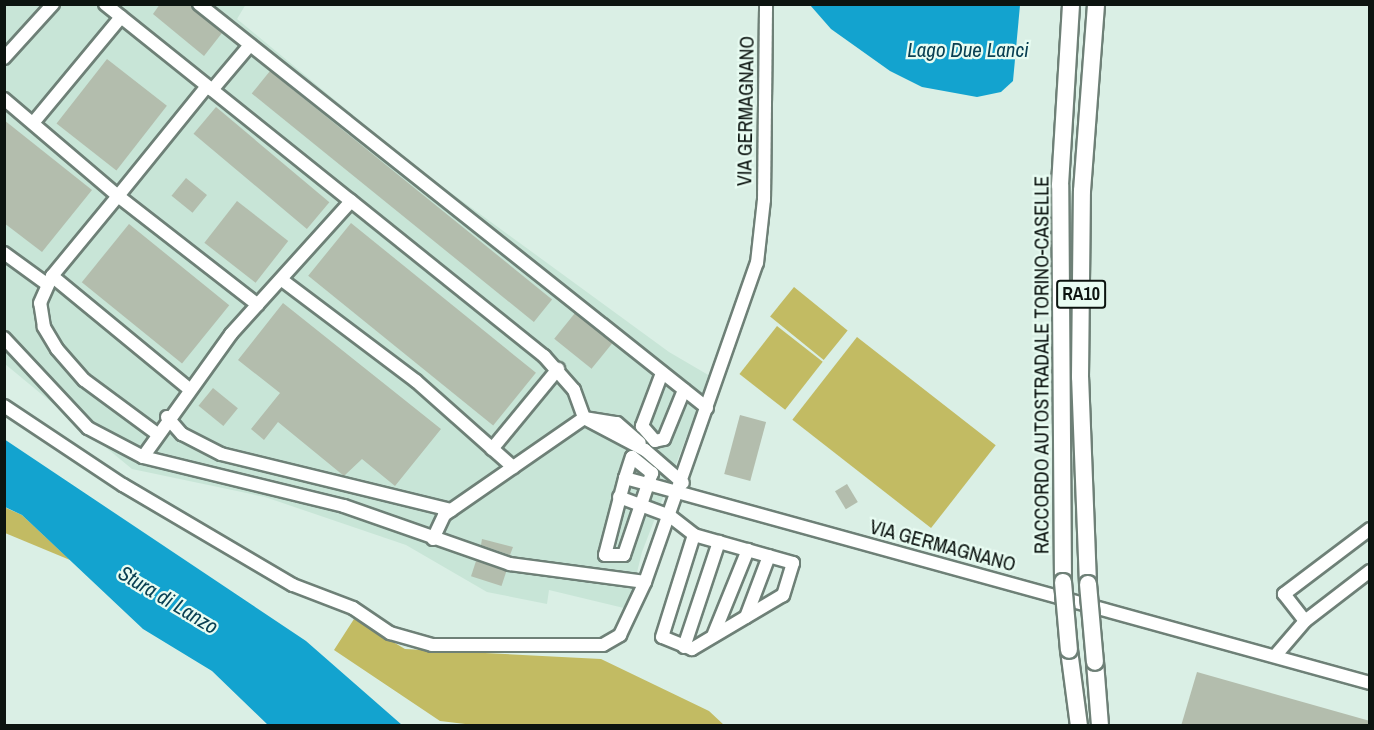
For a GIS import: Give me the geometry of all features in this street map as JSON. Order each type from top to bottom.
[{"type":"highway","name":"RACCORDO AUTOSTRADALE TORINO-CASELLE","points":[[1071,4],[1060,185],[1063,582],[1079,726]]},
{"type":"highway","name":"RACCORDO AUTOSTRADALE TORINO-CASELLE","points":[[1096,4],[1082,214],[1080,377],[1088,584],[1100,726]]},
{"type":"street","points":[[4,58],[53,4]]},
{"type":"street","points":[[105,4],[558,369],[574,390],[584,418]]},
{"type":"street","points":[[199,4],[707,408]]},
{"type":"street","name":"VIA GERMAGNANO","points":[[4,406],[241,556],[411,639],[432,645],[603,645],[620,635],[645,582],[681,488],[761,237],[766,4]]},
{"type":"street","points":[[33,123],[121,17]]},
{"type":"street","points":[[156,433],[84,380],[44,327],[40,303],[50,281],[118,196],[209,88],[250,45]]},
{"type":"street","points":[[4,99],[118,196],[258,306]]},
{"type":"street","points":[[143,458],[156,433],[189,389],[258,306],[351,201]]},
{"type":"street","points":[[4,253],[50,281],[189,389]]},
{"type":"street","points":[[282,280],[416,381],[513,467]]},
{"type":"street","points":[[4,338],[88,428],[143,458],[344,506],[510,564],[645,582]]},
{"type":"street","points":[[492,449],[558,369]]},
{"type":"street","points":[[662,373],[642,426],[654,441],[664,439],[684,390]]},
{"type":"street","points":[[167,417],[182,434],[221,454],[451,510]]},
{"type":"street","points":[[433,539],[451,510],[584,418],[617,423],[681,488]]},
{"type":"street","points":[[632,457],[652,473],[648,484],[624,555],[605,555],[619,497],[632,457]]},
{"type":"street","points":[[625,478],[648,484],[681,488]]},
{"type":"street","name":"VIA GERMAGNANO","points":[[681,488],[1370,683]]},
{"type":"street","points":[[619,497],[670,516],[694,535],[794,564],[783,595],[692,649],[662,637],[694,535]]},
{"type":"street","points":[[1305,621],[1284,594],[1370,529]]},
{"type":"street","points":[[684,647],[720,542]]},
{"type":"street","points":[[713,636],[747,550]]},
{"type":"street","points":[[746,616],[769,556]]},
{"type":"street","points":[[1275,656],[1305,621],[1370,571]]},
{"type":"shaded area","points":[[246,4],[237,19],[417,168],[669,352],[710,376],[642,552],[628,609],[549,590],[547,604],[487,592],[406,545],[265,497],[132,469],[5,364],[5,5]]},
{"type":"shaded area","points":[[794,287],[848,330],[824,360],[770,317]]},
{"type":"shaded area","points":[[777,326],[823,362],[785,410],[739,374]]},
{"type":"shaded area","points":[[857,337],[996,445],[931,528],[792,420]]},
{"type":"shaded area","points":[[4,507],[22,515],[70,560],[5,533]]},
{"type":"shaded area","points":[[354,619],[405,649],[601,659],[709,711],[724,725],[482,726],[440,721],[334,650]]},
{"type":"water","name":"Lago Due Lanci","points":[[810,5],[1020,5],[1013,81],[1001,92],[977,97],[922,87],[890,71],[831,29]]},
{"type":"water","name":"Stura di Lanzo","points":[[4,439],[306,641],[402,725],[268,725],[212,671],[143,629],[22,515],[5,507]]},
{"type":"building","points":[[160,4],[191,4],[222,33],[204,56],[153,14]]},
{"type":"building","points":[[107,59],[167,106],[116,170],[57,124]]},
{"type":"building","points":[[270,71],[552,299],[534,322],[252,94]]},
{"type":"building","points":[[216,107],[329,202],[307,229],[194,134]]},
{"type":"building","points":[[4,120],[92,190],[42,252],[4,223]]},
{"type":"building","points":[[186,178],[207,195],[193,213],[172,196]]},
{"type":"building","points":[[237,201],[288,241],[256,283],[204,243]]},
{"type":"building","points":[[351,223],[536,373],[493,426],[308,276]]},
{"type":"building","points":[[129,224],[229,305],[182,363],[82,282]]},
{"type":"building","points":[[283,303],[441,429],[395,486],[362,459],[344,476],[278,422],[264,440],[251,429],[280,393],[238,360]]},
{"type":"building","points":[[575,313],[612,343],[592,369],[554,339]]},
{"type":"building","points":[[213,388],[238,408],[223,426],[199,406]]},
{"type":"building","points":[[740,415],[766,422],[750,481],[724,474]]},
{"type":"building","points":[[847,484],[858,502],[846,509],[835,491]]},
{"type":"building","points":[[482,539],[513,547],[510,555],[481,545]]},
{"type":"building","points":[[476,561],[506,571],[501,586],[471,576]]},
{"type":"building","points":[[1197,672],[1370,721],[1370,726],[1181,726]]}]
